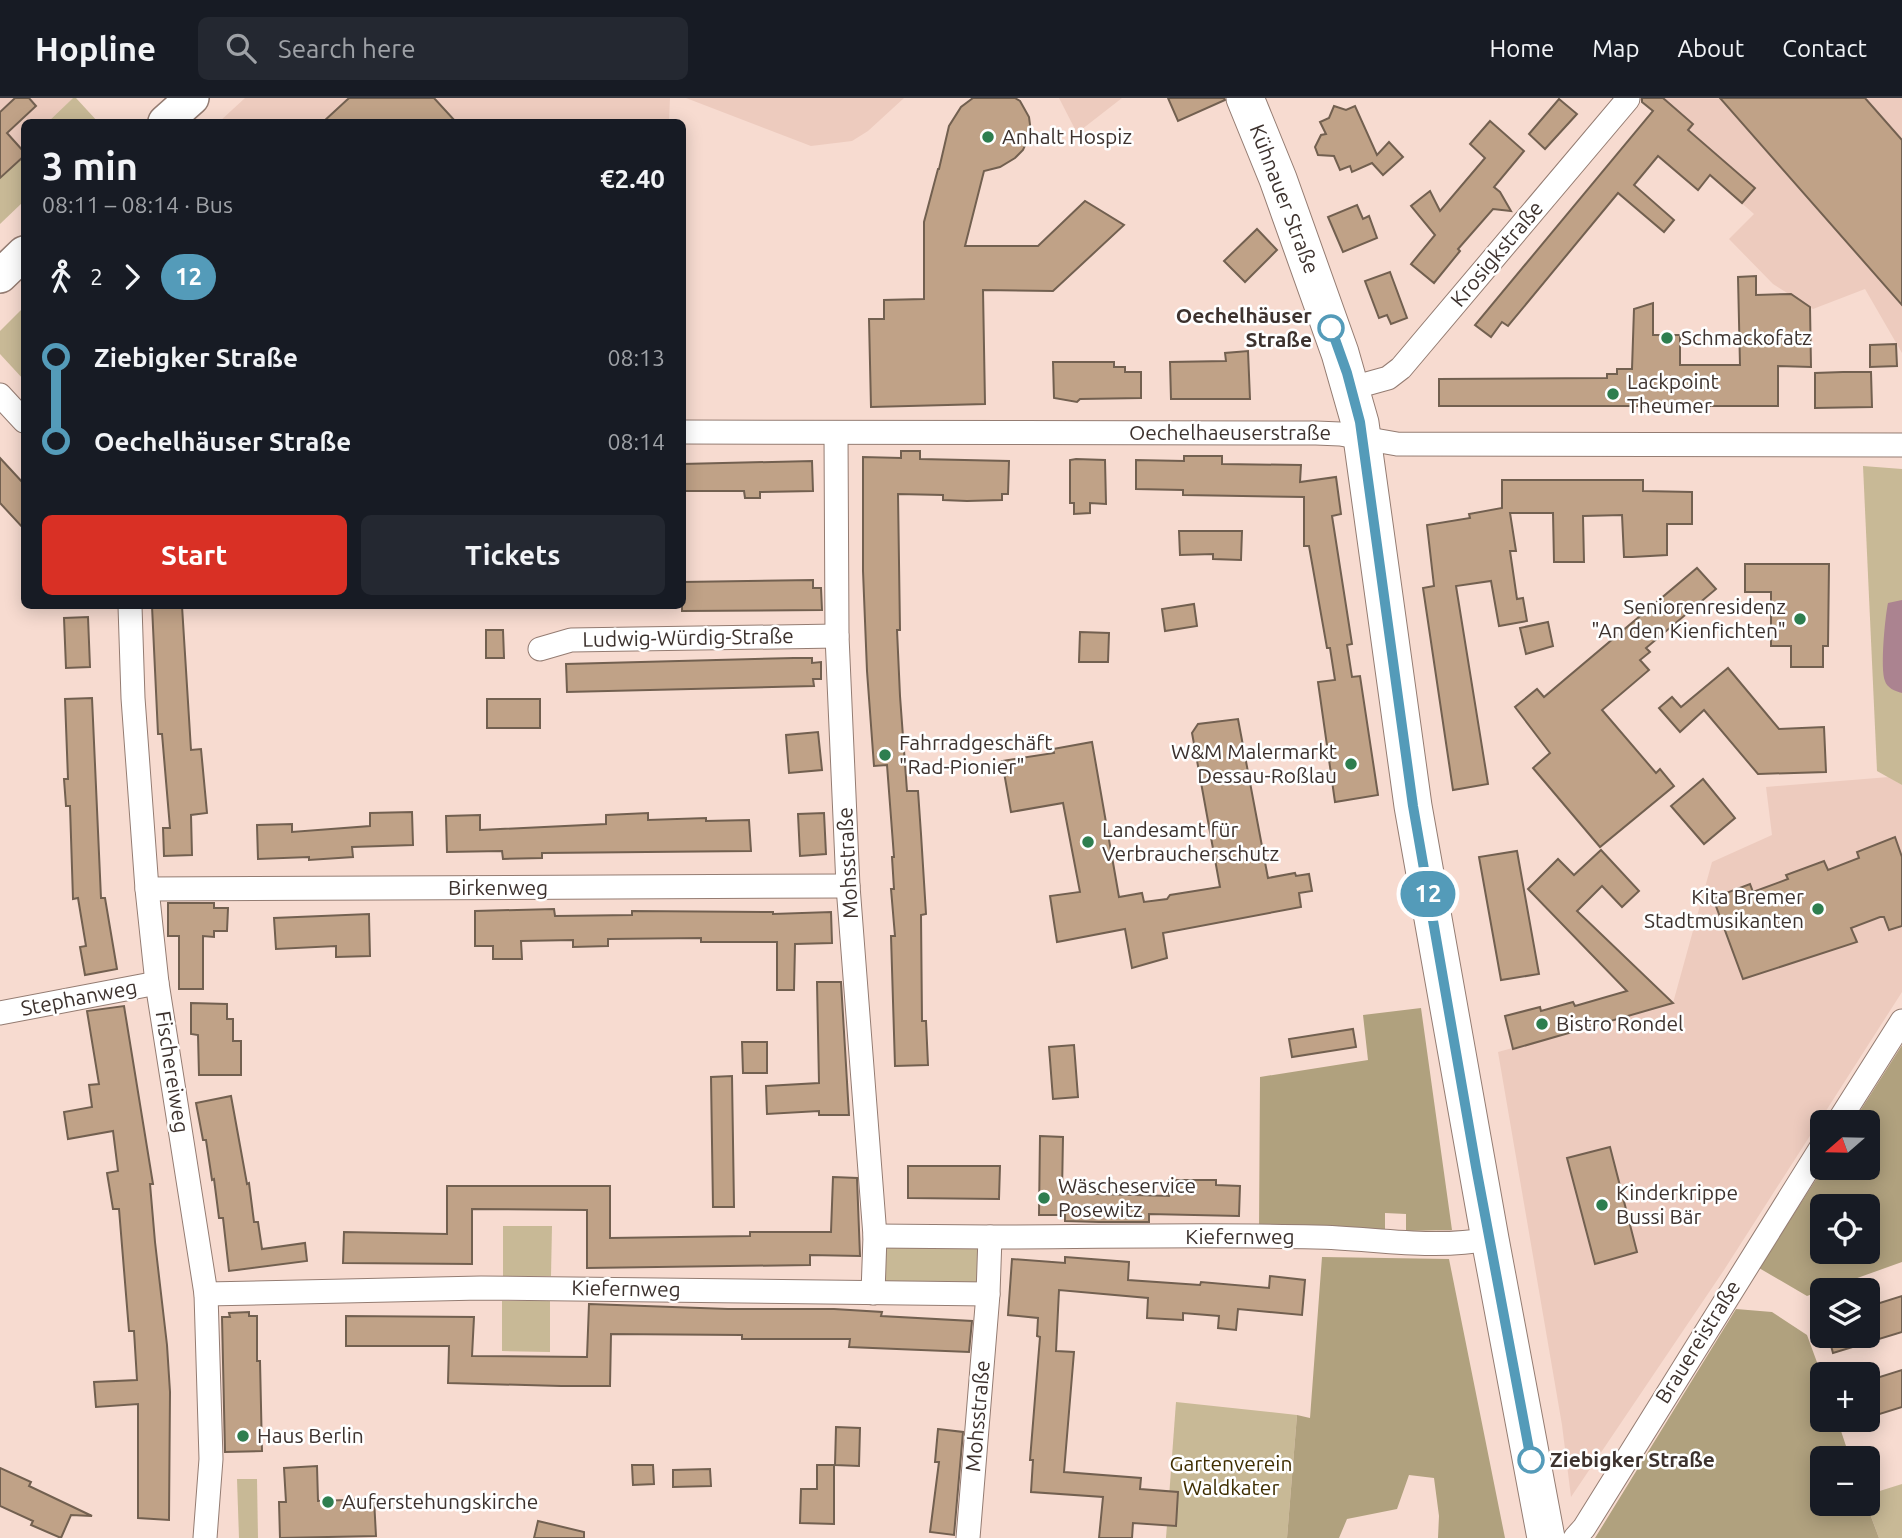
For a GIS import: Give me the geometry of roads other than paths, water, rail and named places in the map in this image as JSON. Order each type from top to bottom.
[{"type":"main road","name":"Kühnauer Straße","points":[[1245,98],[1278,179],[1352,388],[1362,437],[1413,806],[1546,1538]]},
{"type":"street","points":[[168,119],[192,98]]},
{"type":"street","name":"Krosigkstraße","points":[[1352,388],[1388,378],[1401,368],[1628,99]]},
{"type":"street","points":[[0,276],[21,256]]},
{"type":"street","points":[[0,395],[21,418]]},
{"type":"street","name":"Oechelhaeuserstraße","points":[[686,432],[1308,432],[1362,437],[1397,444],[1902,445]]},
{"type":"street","name":"Mohsstraße","points":[[836,433],[837,636],[848,886],[875,1236],[873,1293]]},
{"type":"street","name":"Fischereiweg","points":[[130,609],[133,698],[147,889],[158,983],[206,1294],[211,1459],[205,1538]]},
{"type":"street","name":"Ludwig-Würdig-Straße","points":[[540,649],[571,640],[837,636]]},
{"type":"street","name":"Birkenweg","points":[[147,889],[848,886]]},
{"type":"street","name":"Stephanweg","points":[[0,1013],[158,983]]},
{"type":"street","points":[[1846,1110],[1902,1021]]},
{"type":"street","name":"Brauereistraße","points":[[1575,1538],[1584,1528],[1810,1165]]},
{"type":"street","name":"Kiefernweg","points":[[875,1236],[1316,1237],[1447,1244],[1490,1239]]},
{"type":"street","points":[[989,1294],[990,1237]]},
{"type":"street","name":"Kiefernweg","points":[[206,1294],[481,1288],[989,1294]]},
{"type":"street","name":"Mohsstraße","points":[[968,1538],[989,1294]]},
{"type":"place","name":"Anhalt Hospiz","points":[[988,137]]},
{"type":"place","name":"Oechelhäuser Straße","points":[[1331,328]]},
{"type":"place","name":"Schmackofatz","points":[[1667,338]]},
{"type":"place","name":"Lackpoint Theumer","points":[[1613,394]]},
{"type":"place","name":"Seniorenresidenz \"An den Kienfichten\"","points":[[1800,619]]},
{"type":"place","name":"Fahrradgeschäft \"Rad-Pionier\"","points":[[885,755]]},
{"type":"place","name":"W&M Malermarkt Dessau-Roßlau","points":[[1351,764]]},
{"type":"place","name":"Landesamt für Verbraucherschutz","points":[[1088,842]]},
{"type":"place","name":"Kita Bremer Stadtmusikanten","points":[[1818,909]]},
{"type":"place","name":"Bistro Rondel","points":[[1542,1024]]},
{"type":"place","name":"Wäscheservice Posewitz","points":[[1044,1198]]},
{"type":"place","name":"Kinderkrippe Bussi Bär","points":[[1602,1205]]},
{"type":"place","name":"Haus Berlin","points":[[243,1436]]},
{"type":"place","name":"Ziebigker Straße","points":[[1531,1460]]},
{"type":"place","name":"Auferstehungskirche","points":[[328,1502]]},
{"type":"park label","name":"Gartenverein Waldkater","points":[[1231,1476]]}]
